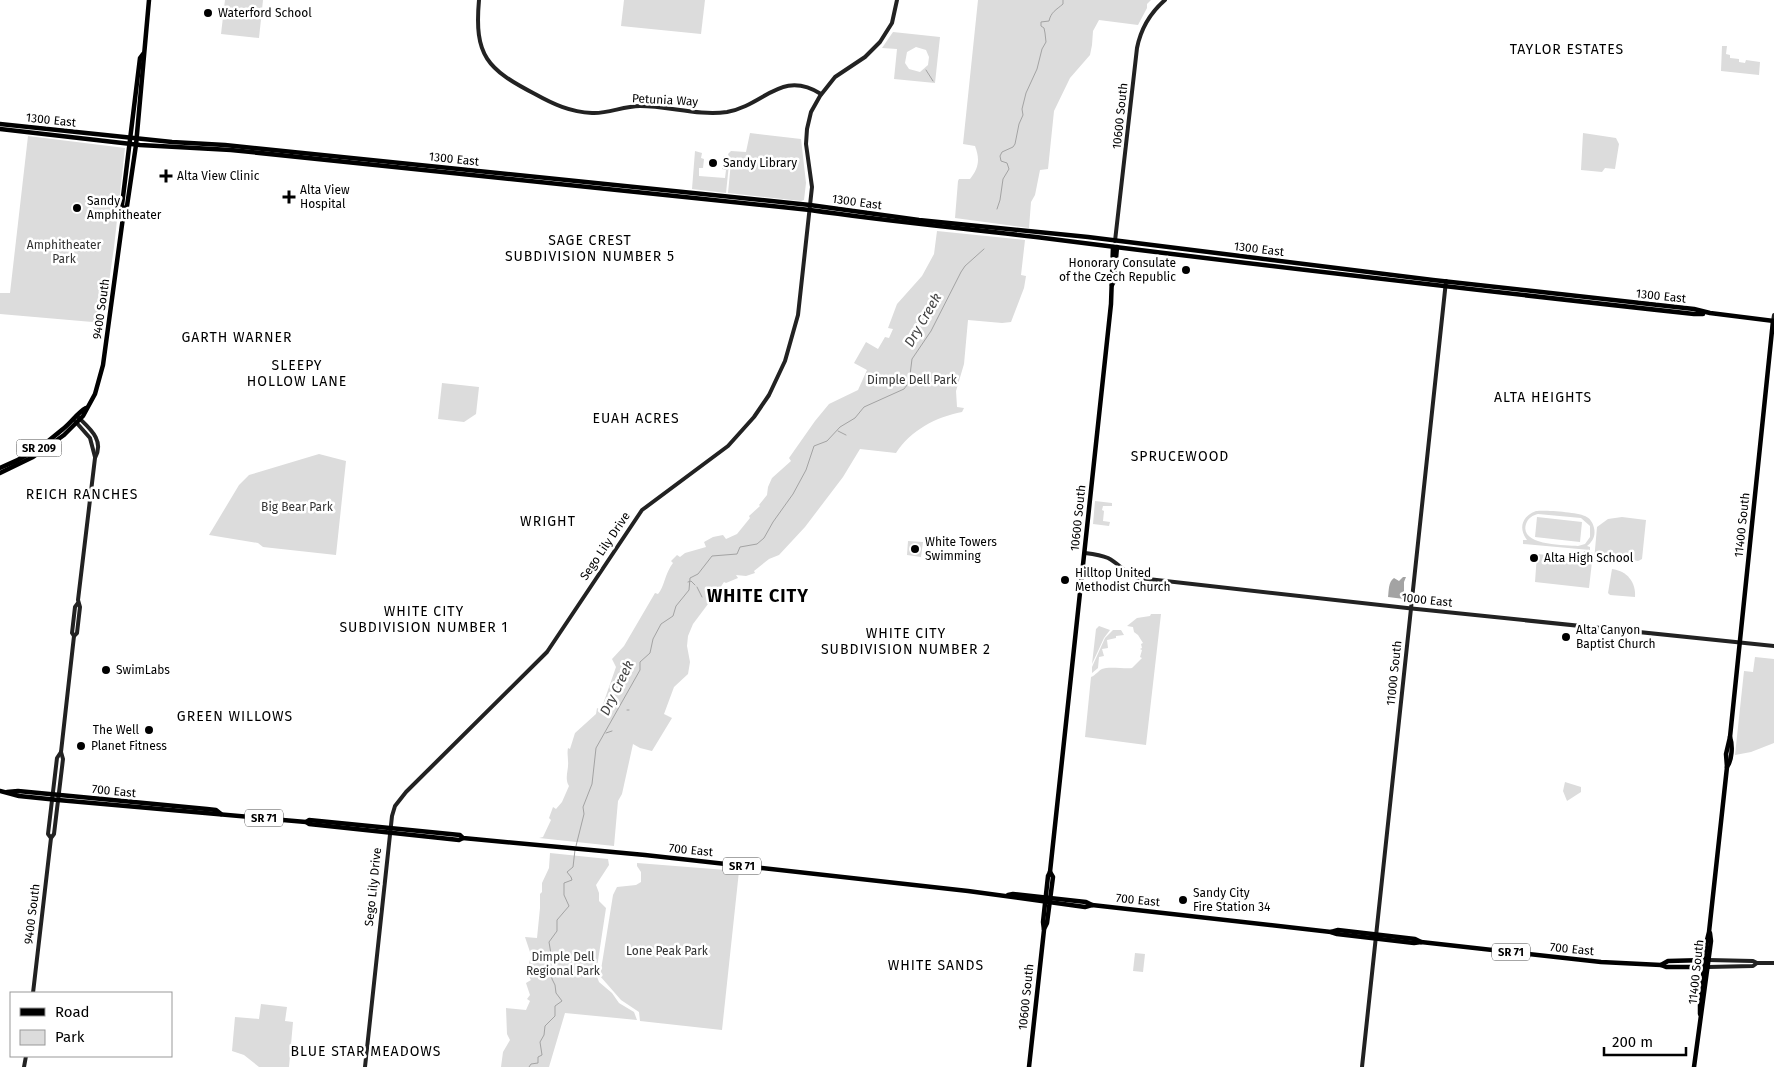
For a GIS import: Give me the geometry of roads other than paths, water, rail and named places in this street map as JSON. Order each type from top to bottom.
[{"type":"main road","name":"9400 South","points":[[77,419],[95,394],[101,375],[124,210],[127,206],[136,145],[149,0]]},
{"type":"main road","name":"9400 South","points":[[124,210],[122,205],[130,138],[140,58],[143,54]]},
{"type":"main road","name":"1300 East","points":[[0,124],[136,139],[225,145],[810,208],[897,222],[1303,270],[1446,284]]},
{"type":"main road","name":"1300 East","points":[[0,129],[136,145],[240,151],[859,212],[1115,241],[1694,314],[1710,313],[1774,321]]},
{"type":"main road","points":[[842,214],[857,214],[859,212]]},
{"type":"main road","name":"10600 South","points":[[1028,1067],[1085,553],[1115,241]]},
{"type":"main road","points":[[1303,270],[1328,271],[1331,268]]},
{"type":"main road","name":"11400 South","points":[[1694,1067],[1700,1002],[1711,944],[1709,932],[1727,767],[1727,749],[1730,737],[1774,321]]},
{"type":"main road","name":"SR 209","points":[[0,468],[39,448],[77,419]]},
{"type":"main road","name":"SR 209","points":[[0,473],[21,464],[43,451],[77,419]]},
{"type":"main road","name":"700 East","points":[[2,792],[19,796],[216,810],[221,814],[306,822],[309,824],[460,835],[463,838],[1006,895],[1013,898],[1086,902],[1092,905],[1332,932],[1336,934],[1376,936],[1414,943],[1421,942],[1601,962],[1666,967],[1706,967]]},
{"type":"main road","name":"700 East","points":[[1661,966],[1668,961],[1707,960]]},
{"type":"street","name":"Petunia Way","points":[[479,0],[477,27],[479,41],[485,56],[493,67],[510,82],[569,110],[598,113],[641,106],[712,113],[745,107],[780,88],[790,85],[807,86],[821,94]]},
{"type":"street","name":"Sego Lily Drive","points":[[364,1067],[393,811],[402,798],[551,647],[638,515],[652,502],[728,446],[762,406],[781,372],[793,336],[798,310],[812,180],[807,156],[806,136],[812,112],[821,94],[835,77],[865,57],[880,42],[893,20],[897,0]]},
{"type":"street","name":"10600 South","points":[[1115,241],[1138,41],[1144,25],[1164,0]]},
{"type":"street","name":"11000 South","points":[[1362,1067],[1446,284]]},
{"type":"street","name":"11400 South","points":[[1774,315],[1774,321]]},
{"type":"street","name":"9400 South","points":[[51,838],[48,834],[74,636],[77,633],[80,607],[78,603],[95,458],[90,438],[77,419]]},
{"type":"street","name":"1000 East","points":[[1085,553],[1101,555],[1110,559],[1128,574],[1138,578],[1774,646]]},
{"type":"street","name":"9400 South","points":[[33,992],[51,838],[54,834],[63,759],[60,752]]},
{"type":"street","name":"700 East","points":[[1707,960],[1774,963]]},
{"type":"street","name":"700 East","points":[[1706,967],[1753,966],[1757,963]]},
{"type":"waterway","name":"Dry Creek","points":[[997,209],[1003,179],[1009,169],[1007,163],[1001,161],[1000,156],[1002,152],[1013,147],[1015,144],[1023,115],[1022,109],[1026,93],[1046,42],[1041,22],[1049,21],[1052,13],[1063,4],[1063,0]]},
{"type":"waterway","points":[[926,70],[933,81]]},
{"type":"waterway","name":"Dry Creek","points":[[576,846],[584,814],[583,807],[592,784],[596,748],[640,670],[640,662],[650,653],[653,639],[661,624],[673,616],[676,606],[689,590],[690,578],[698,574],[712,556],[737,554],[740,547],[757,544],[764,538],[793,494],[806,470],[814,446],[827,441],[840,427],[855,418],[864,407],[904,389],[910,375],[912,359],[931,331],[961,272],[984,249]]},
{"type":"waterway","points":[[838,431],[846,435]]},
{"type":"waterway","name":"Dry Creek","points":[[688,582],[691,581],[695,585]]},
{"type":"waterway","points":[[697,587],[702,597]]},
{"type":"waterway","name":"Dry Creek","points":[[606,733],[612,731]]},
{"type":"waterway","name":"Dry Creek","points":[[529,1067],[531,1064],[538,1063],[538,1057],[542,1055],[540,1042],[544,1035],[545,1026],[555,1016],[555,1006],[562,1001],[556,993],[551,970],[545,960],[551,954],[549,942],[557,931],[557,920],[569,906],[564,895],[564,883],[572,880],[567,872],[573,867],[575,850]]},
{"type":"place","name":"Waterford School","points":[[208,13]]},
{"type":"place","name":"Sandy Library","points":[[713,163]]},
{"type":"place","name":"Alta View Clinic","points":[[166,176]]},
{"type":"place","name":"Alta View Hospital","points":[[289,197]]},
{"type":"place","name":"Sandy Amphitheater","points":[[77,208]]},
{"type":"place","name":"Honorary Consulate of the Czech Republic","points":[[1186,270]]},
{"type":"place","name":"White Towers Swimming","points":[[915,549]]},
{"type":"place","name":"Alta High School","points":[[1534,558]]},
{"type":"place","name":"Hilltop United Methodist Church","points":[[1065,580]]},
{"type":"place","name":"Alta Canyon Baptist Church","points":[[1566,637]]},
{"type":"place","name":"SwimLabs","points":[[106,670]]},
{"type":"place","name":"The Well","points":[[149,730]]},
{"type":"place","name":"Planet Fitness","points":[[81,746]]},
{"type":"place","name":"Sandy City Fire Station 34","points":[[1183,900]]},
{"type":"district","name":"TAYLOR ESTATES","points":[[1567,49]]},
{"type":"district","name":"SAGE CREST SUBDIVISION NUMBER 5","points":[[590,248]]},
{"type":"district","name":"GARTH WARNER","points":[[237,337]]},
{"type":"district","name":"SLEEPY HOLLOW LANE","points":[[297,374]]},
{"type":"district","name":"ALTA HEIGHTS","points":[[1543,397]]},
{"type":"district","name":"EUAH ACRES","points":[[636,418]]},
{"type":"district","name":"SPRUCEWOOD","points":[[1180,456]]},
{"type":"district","name":"REICH RANCHES","points":[[82,494]]},
{"type":"district","name":"WRIGHT","points":[[548,521]]},
{"type":"district","name":"WHITE CITY","points":[[758,596]]},
{"type":"district","name":"WHITE CITY SUBDIVISION NUMBER 1","points":[[424,620]]},
{"type":"district","name":"WHITE CITY SUBDIVISION NUMBER 2","points":[[906,642]]},
{"type":"district","name":"GREEN WILLOWS","points":[[235,716]]},
{"type":"district","name":"WHITE SANDS","points":[[936,965]]},
{"type":"district","name":"BLUE STAR MEADOWS","points":[[366,1051]]},
{"type":"park label","name":"Amphitheater Park","points":[[64,252]]},
{"type":"park label","name":"Dimple Dell Park","points":[[912,380]]},
{"type":"park label","name":"Big Bear Park","points":[[297,507]]},
{"type":"park label","name":"Lone Peak Park","points":[[667,951]]},
{"type":"park label","name":"Dimple Dell Regional Park","points":[[563,964]]}]
